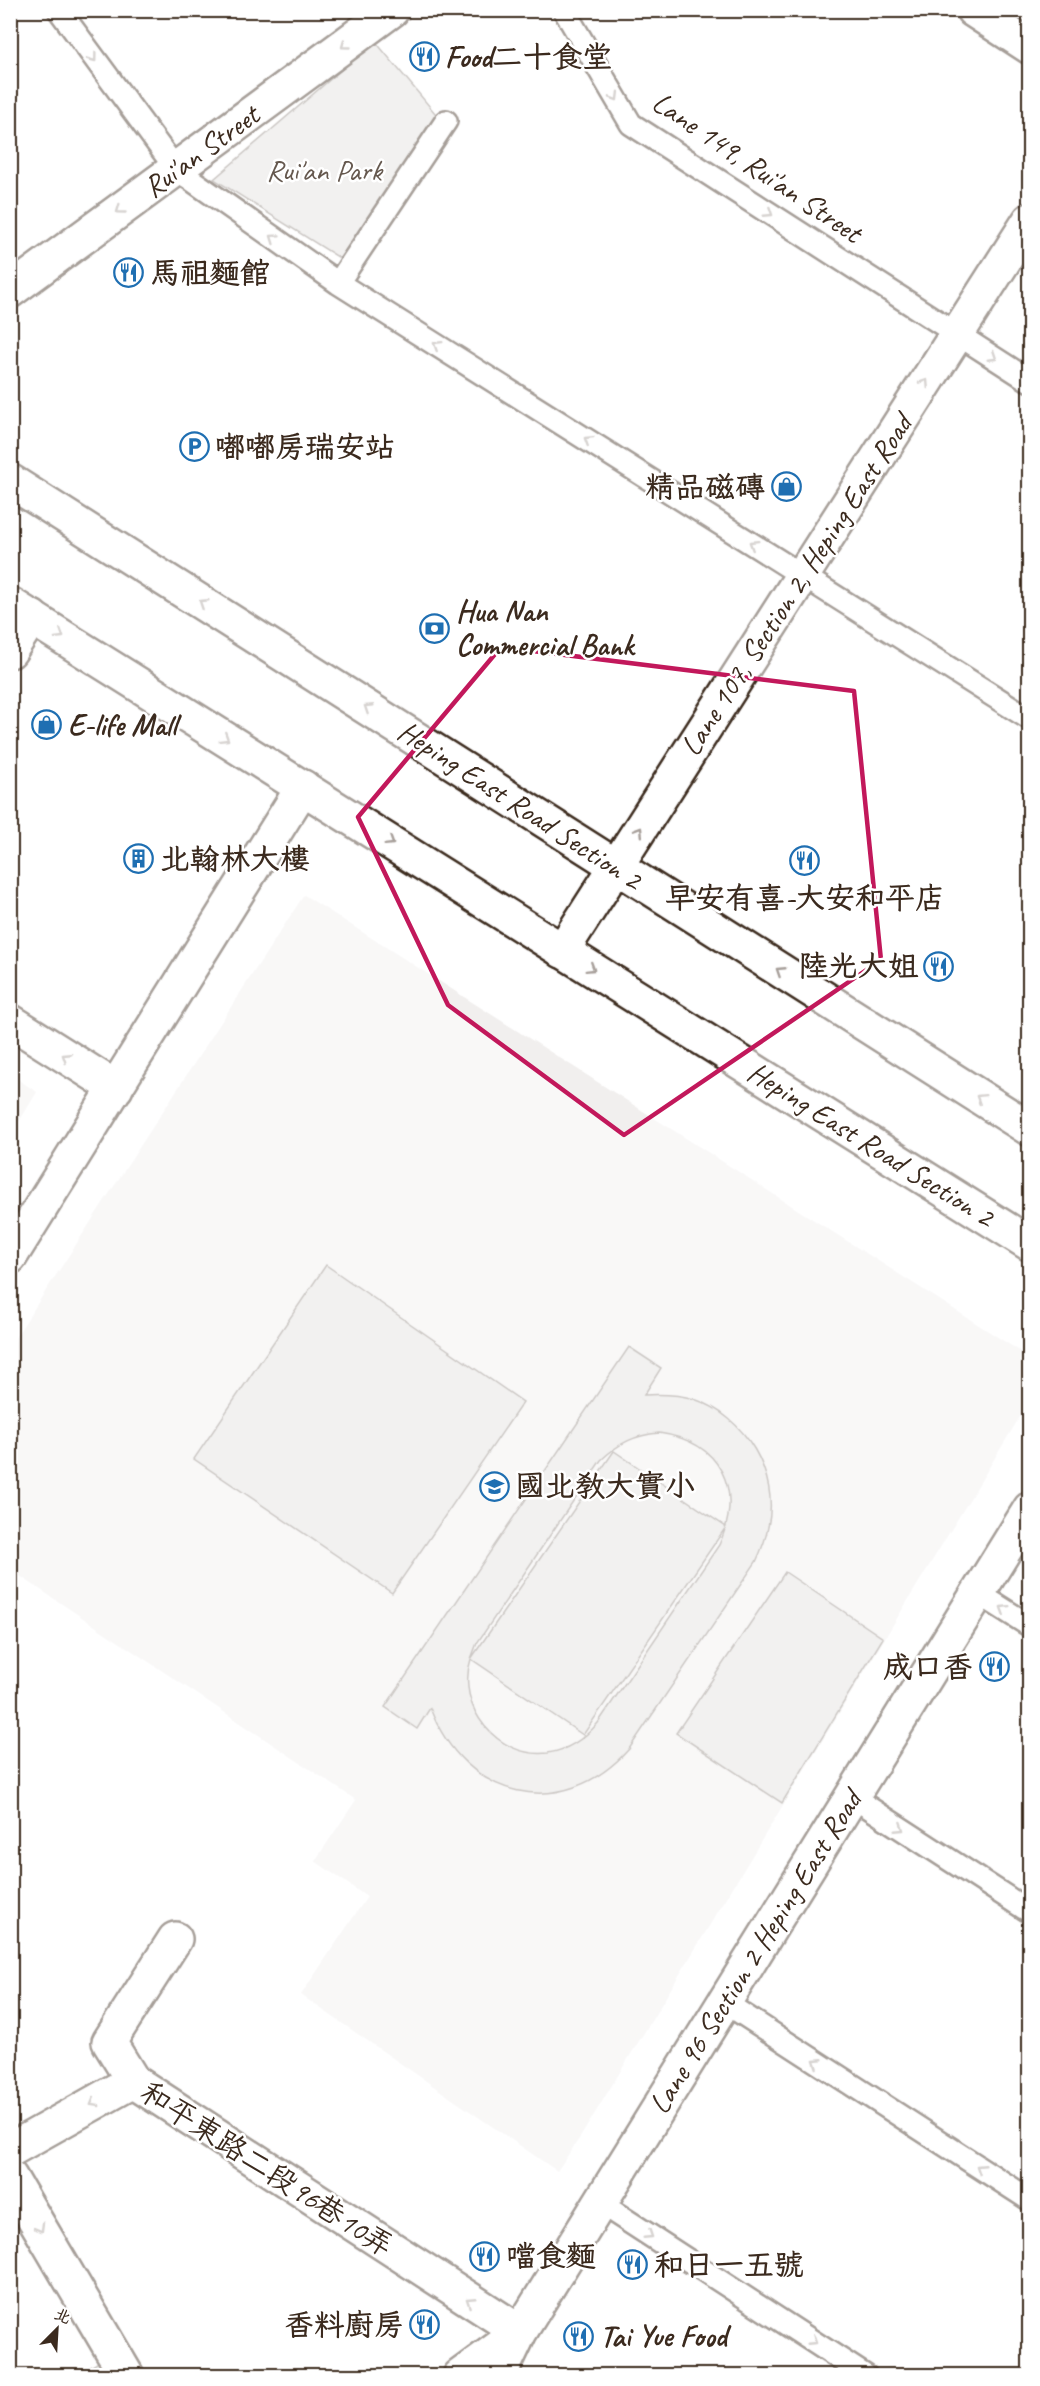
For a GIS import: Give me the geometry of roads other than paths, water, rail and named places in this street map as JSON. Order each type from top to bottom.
[{"type":"street","name":"Rui'an Street","points":[[10,291],[392,10]]},
{"type":"street","points":[[973,10],[1029,47]]},
{"type":"street","name":"Lane 107, Section 2, Heping East Road","points":[[562,951],[1029,220]]},
{"type":"street","name":"Heping East Road Section 2","points":[[10,481],[1029,1129]]},
{"type":"street","points":[[10,651],[21,610]]},
{"type":"street","name":"Heping East Road Section 2","points":[[21,610],[1029,1244]]},
{"type":"street","points":[[10,1257],[303,787]]},
{"type":"street","points":[[10,1021],[116,1088]]},
{"type":"street","name":"Lane 96 Section 2 Heping East Road","points":[[460,2376],[520,2332],[1029,1509]]},
{"type":"street","points":[[133,2081],[109,2042],[175,1939]]},
{"type":"street","name":"和平東路二段96巷10弄","points":[[10,2150],[133,2081],[520,2332]]},
{"type":"street","points":[[10,2177],[127,2376]]},
{"type":"street","points":[[500,2376],[520,2332]]},
{"type":"lane","points":[[58,10],[176,169],[338,283],[1029,719]]},
{"type":"lane","name":"Lane 149, Rui'an Street","points":[[564,10],[632,124],[1029,381]]},
{"type":"lane","points":[[338,283],[446,121]]},
{"type":"lane","points":[[978,1593],[1029,1626]]},
{"type":"lane","points":[[851,1796],[1029,1912]]},
{"type":"lane","points":[[724,2002],[1029,2200]]},
{"type":"lane","points":[[600,2203],[866,2376]]},
{"type":"place","name":"Food二十食堂","points":[[424,57]]},
{"type":"place","name":"馬祖麵館","points":[[129,273]]},
{"type":"place","name":"嘟嘟房瑞安站","points":[[194,447]]},
{"type":"place","name":"精品磁磚","points":[[786,487]]},
{"type":"place","name":"Hua Nan Commercial Bank","points":[[435,628]]},
{"type":"place","name":"E-life Mall","points":[[47,725]]},
{"type":"place","name":"北翰林大樓","points":[[139,859]]},
{"type":"place","name":"早安有喜-大安和平店","points":[[805,861]]},
{"type":"place","name":"陸光大姐","points":[[939,966]]},
{"type":"place","name":"國北教大實小","points":[[494,1486]]},
{"type":"place","name":"成口香","points":[[994,1667]]},
{"type":"place","name":"噹食麵","points":[[485,2256]]},
{"type":"place","name":"和日一五號","points":[[633,2265]]},
{"type":"place","name":"香料廚房","points":[[425,2325]]},
{"type":"place","name":"Tai Yue Food","points":[[579,2336]]},
{"type":"park label","name":"Rui'an Park","points":[[324,170]]}]
